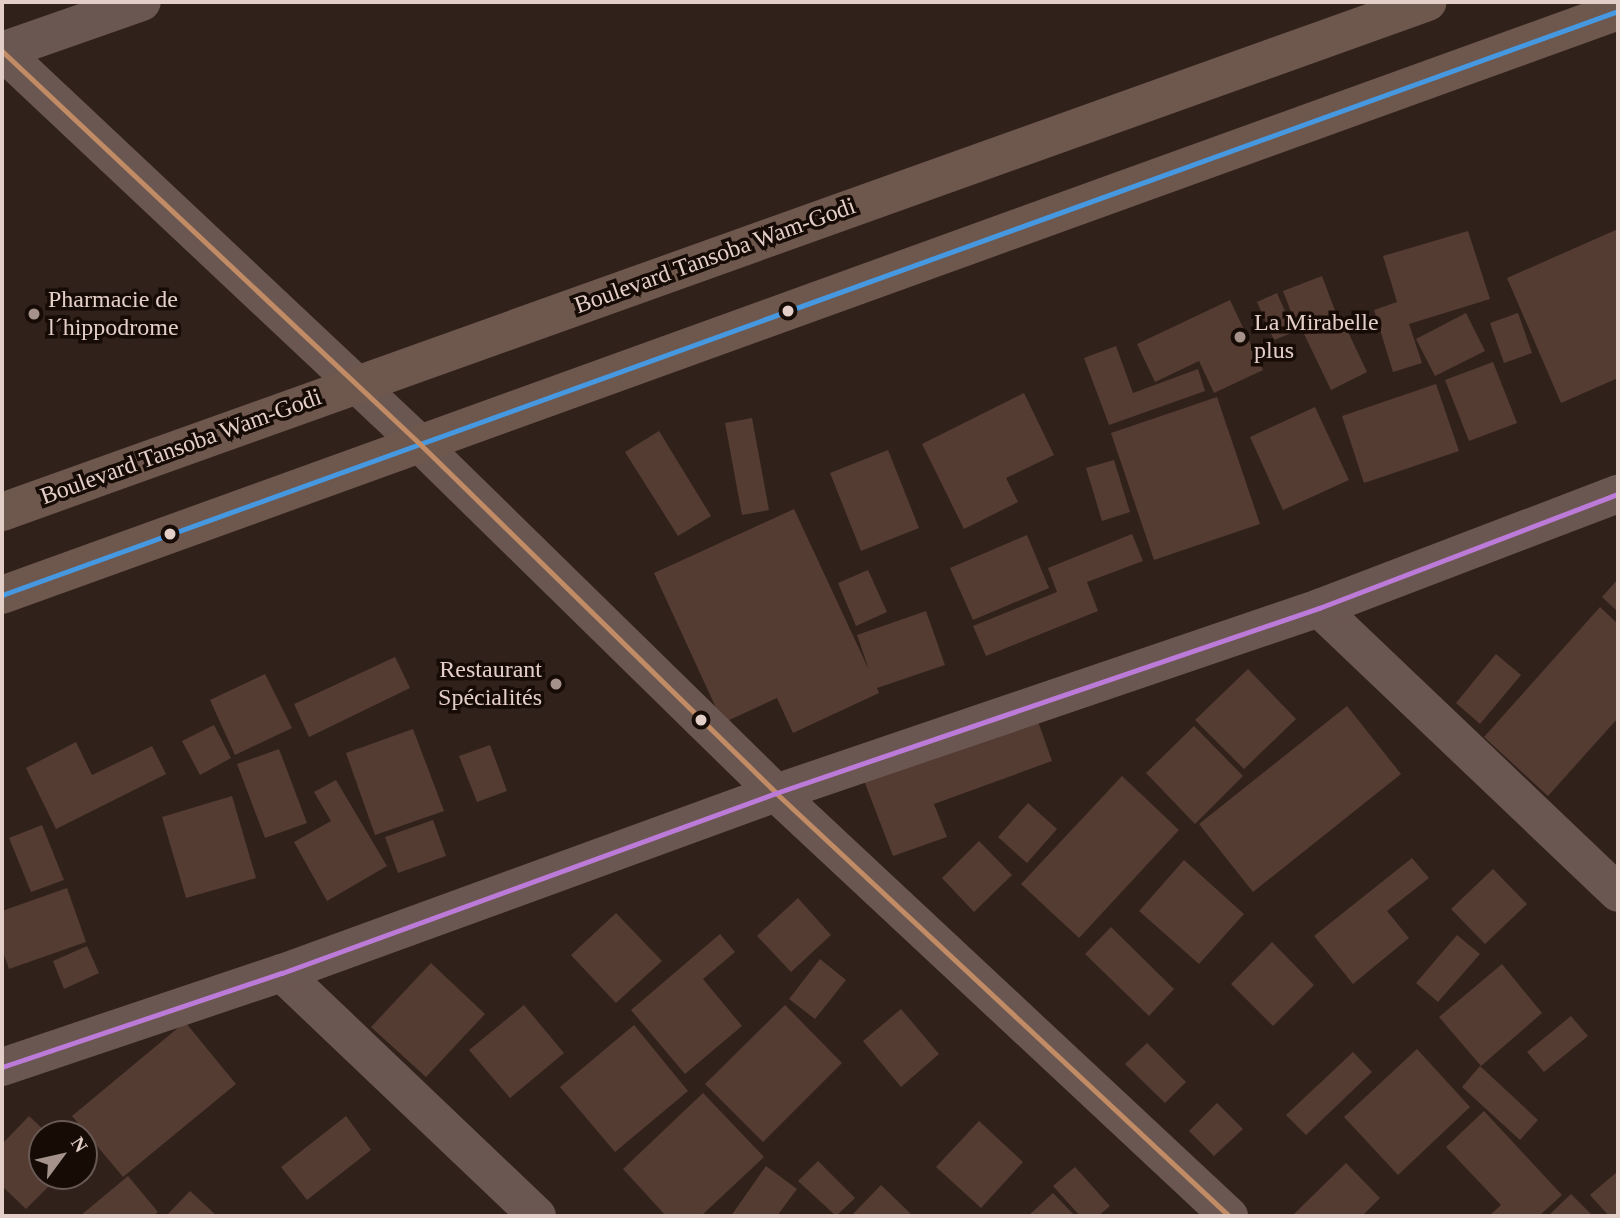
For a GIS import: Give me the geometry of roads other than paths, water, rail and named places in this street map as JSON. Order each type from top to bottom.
[{"type":"main road","name":"Boulevard Tansoba Wam-Godi","points":[[2,512],[1429,2]]},
{"type":"main road","points":[[2,595],[422,446],[1618,11]]},
{"type":"street","points":[[142,2],[2,51],[422,446],[776,793],[1229,1216]]},
{"type":"street","points":[[2,1067],[282,973],[776,793],[1319,608],[1618,494]]},
{"type":"street","points":[[1319,608],[1618,893]]},
{"type":"street","points":[[282,973],[537,1216]]},
{"type":"place","name":"Pharmacie de l´hippodrome","points":[[34,314]]},
{"type":"place","name":"La Mirabelle plus","points":[[1240,337]]},
{"type":"place","name":"Restaurant Spécialités","points":[[556,684]]}]
